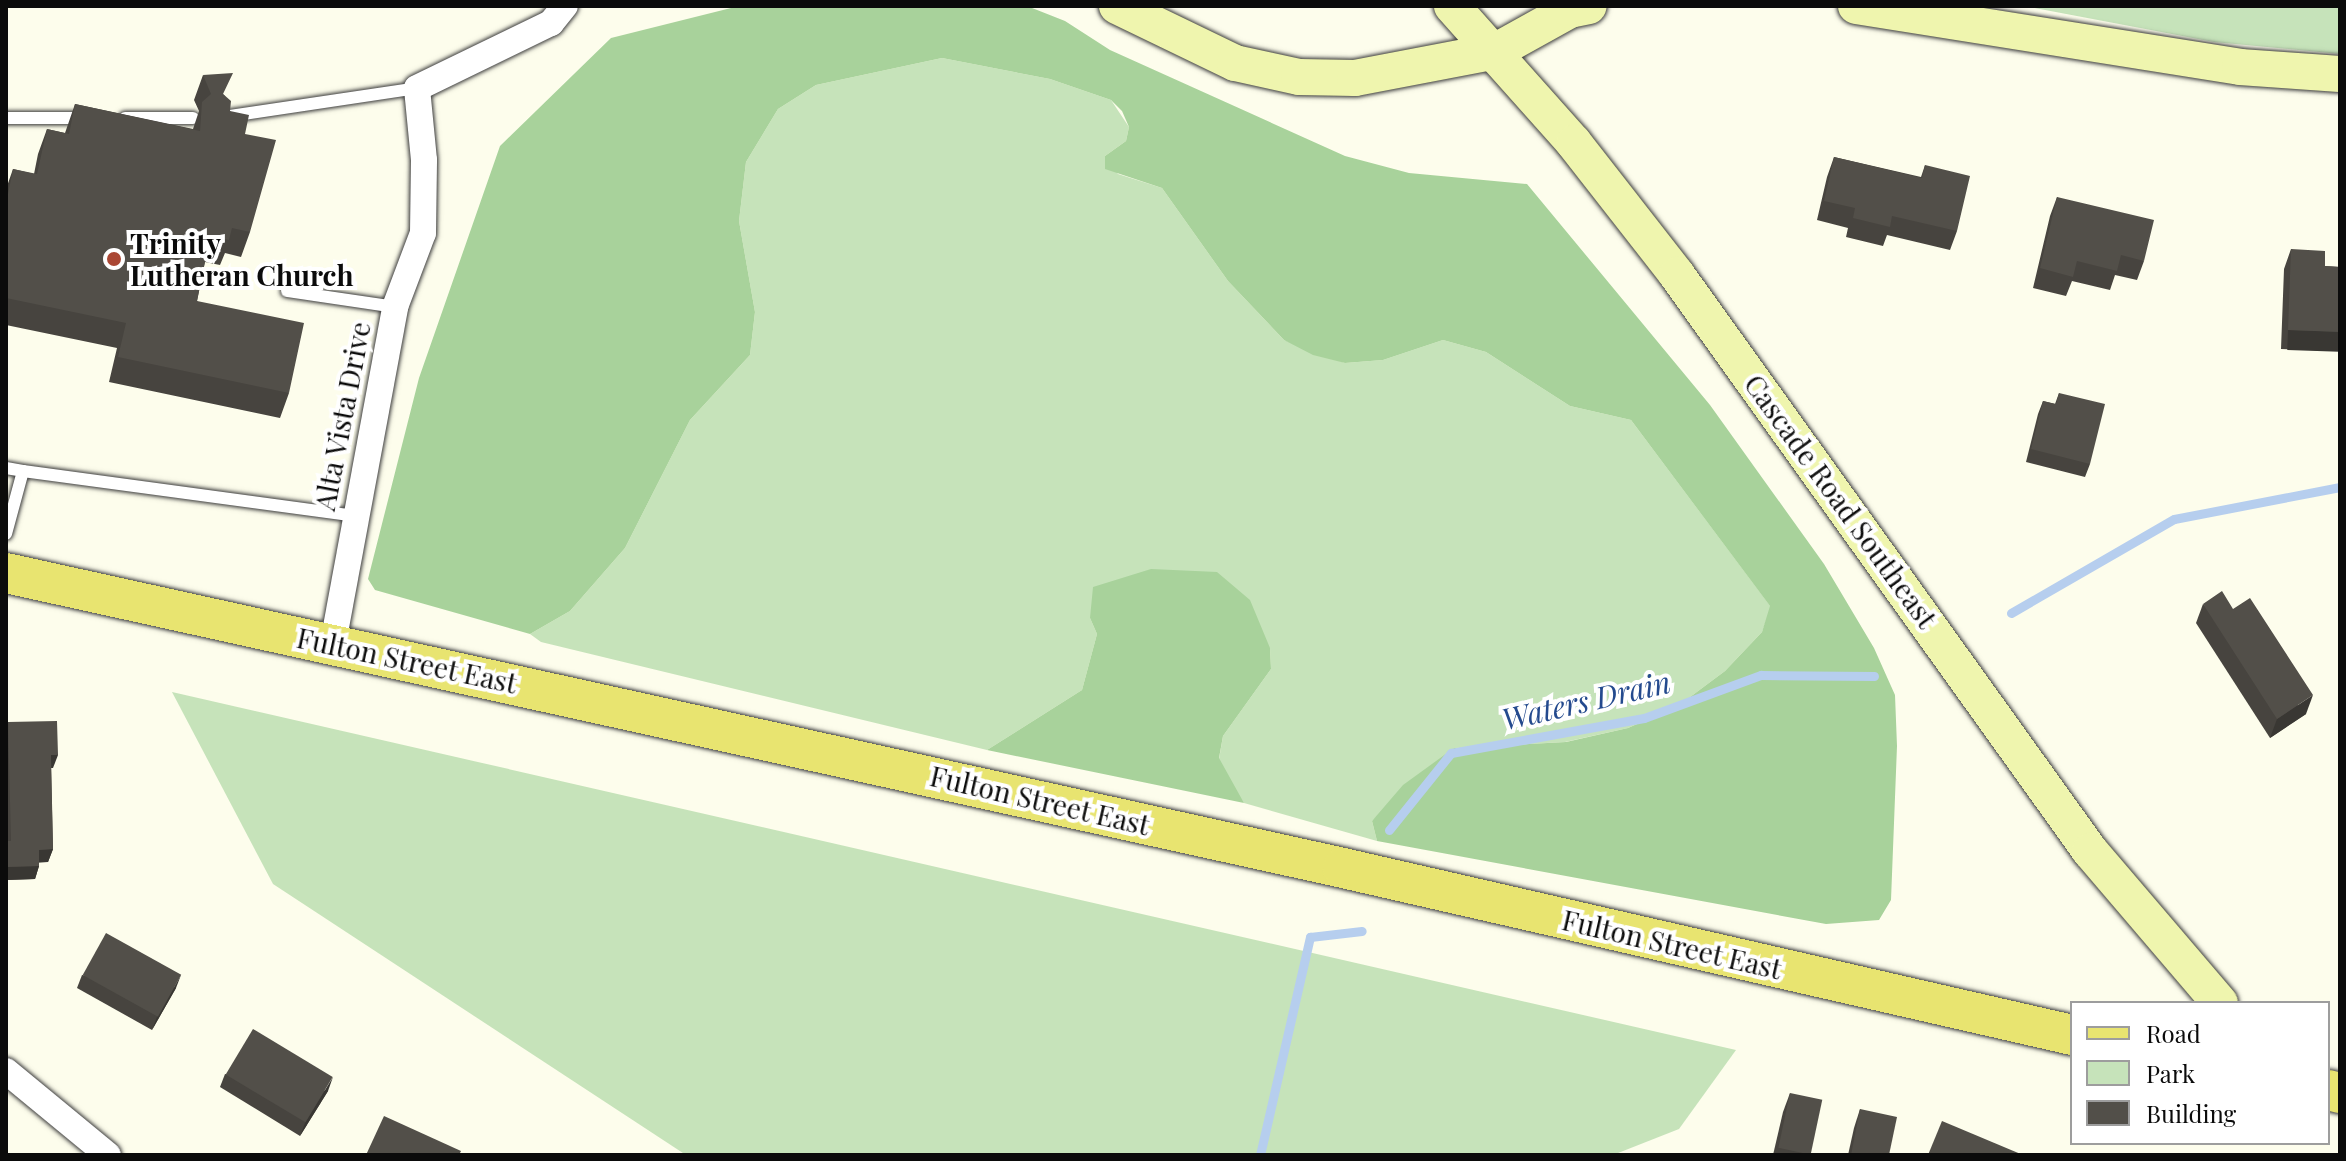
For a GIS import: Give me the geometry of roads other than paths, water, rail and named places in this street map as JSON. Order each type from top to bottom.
[{"type":"main road","points":[[1117,6],[1235,63],[1299,77],[1355,78],[1496,51],[1570,10],[1589,6]]},
{"type":"main road","name":"Cascade Road Southeast","points":[[1452,6],[1496,51],[1694,297],[2090,851],[2218,1001]]},
{"type":"main road","points":[[1856,6],[2240,67],[2340,74]]},
{"type":"main road","name":"Fulton Street East","points":[[10,580],[333,643],[2070,1035]]},
{"type":"street","points":[[417,88],[551,23],[565,6]]},
{"type":"street","name":"Alta Vista Drive","points":[[333,643],[395,307],[423,233],[424,160],[417,88]]},
{"type":"street","points":[[6,1071],[108,1155]]},
{"type":"lane","points":[[223,117],[417,88]]},
{"type":"lane","points":[[6,118],[100,118]]},
{"type":"lane","points":[[115,118],[193,118]]},
{"type":"lane","points":[[287,291],[395,307]]},
{"type":"lane","points":[[6,468],[355,516]]},
{"type":"lane","points":[[6,534],[23,471]]},
{"type":"waterway","name":"Waters Drain","points":[[2011,613],[2174,519],[2340,487]]},
{"type":"waterway","name":"Waters Drain","points":[[1389,830],[1451,753],[1644,718],[1761,675],[1874,676]]},
{"type":"waterway","name":"Waters Drain","points":[[1260,1155],[1310,937],[1362,931]]},
{"type":"place","name":"Trinity Lutheran Church","points":[[114,259]]}]
